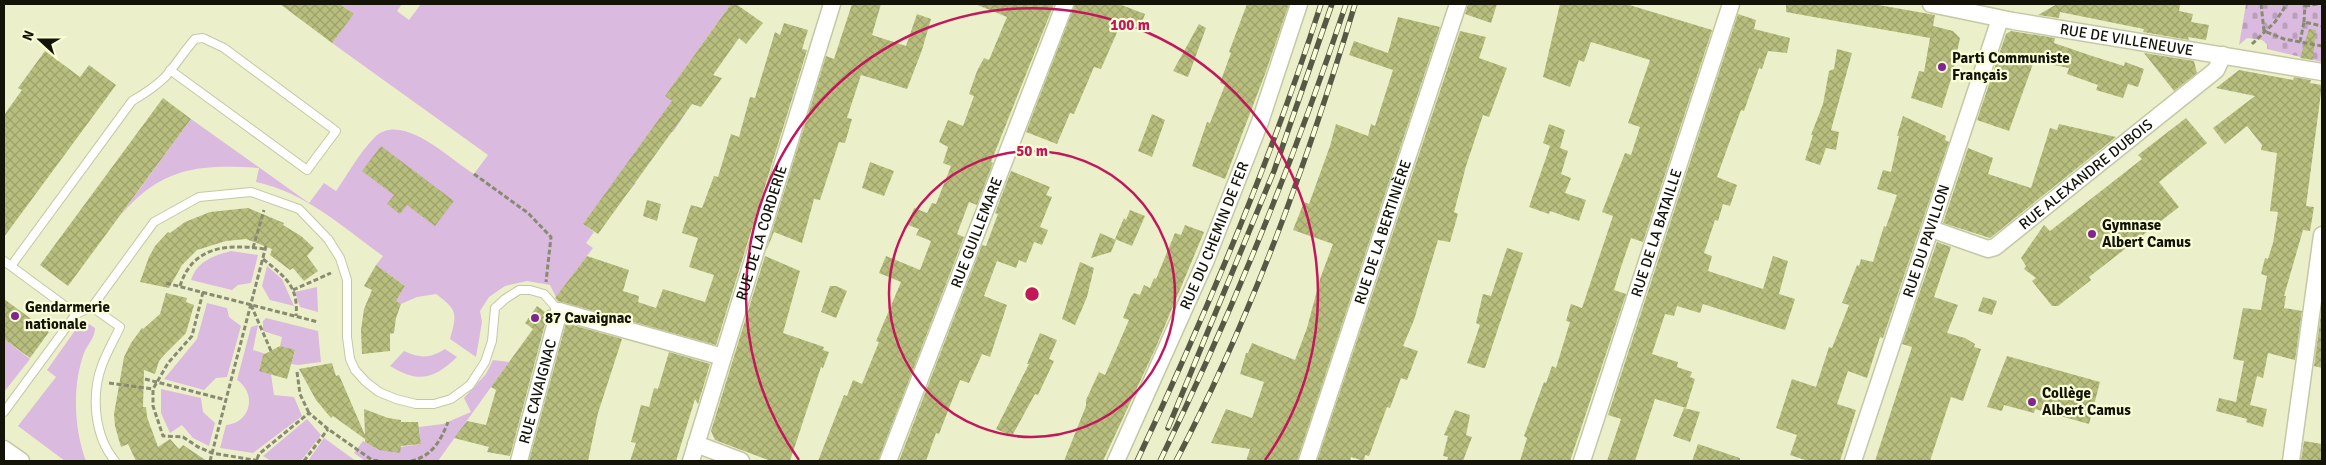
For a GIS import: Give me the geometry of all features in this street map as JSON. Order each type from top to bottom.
[{"type":"street","name":"RUE DE LA CORDERIE","points":[[691,461],[832,4]]},
{"type":"street","name":"RUE GUILLEMARE","points":[[888,461],[1065,4]]},
{"type":"street","name":"RUE DU CHEMIN DE FER","points":[[1116,461],[1206,260],[1260,122],[1299,4]]},
{"type":"street","name":"RUE DE LA BERTINIÈRE","points":[[1307,461],[1458,4]]},
{"type":"street","name":"RUE DE LA BATAILLE","points":[[1582,461],[1731,4]]},
{"type":"street","name":"RUE DE VILLENEUVE","points":[[1931,4],[1975,8],[2000,19],[2322,72]]},
{"type":"street","name":"RUE DU PAVILLON","points":[[1853,461],[2000,19]]},
{"type":"street","name":"RUE ALEXANDRE DUBOIS","points":[[1931,229],[1988,249],[1995,247],[2216,70],[2223,55]]},
{"type":"street","points":[[2290,461],[2322,236]]},
{"type":"street","points":[[559,311],[723,357]]},
{"type":"street","name":"RUE CAVAIGNAC","points":[[519,461],[559,311]]},
{"type":"street","points":[[696,444],[741,461]]},
{"type":"street","points":[[4,449],[21,461]]},
{"type":"lane","points":[[11,266],[132,101],[154,88],[195,39],[203,38],[211,41],[336,131],[307,170],[170,70]]},
{"type":"lane","points":[[4,412],[76,314],[92,307],[154,222],[199,197],[251,192],[299,208],[328,239],[343,266],[346,280],[347,337],[350,359],[355,370],[379,392],[416,404],[434,404],[451,399],[470,385],[486,362],[492,341],[495,308],[505,299],[519,290],[530,290],[544,294],[559,311]]},
{"type":"lane","points":[[4,261],[76,314]]},
{"type":"lane","points":[[92,307],[120,327],[102,366],[96,394],[98,420],[106,451],[114,461]]},
{"type":"path","points":[[2261,4],[2264,31]]},
{"type":"path","points":[[2256,39],[2284,10],[2287,4]]},
{"type":"path","points":[[2300,42],[2305,5],[2322,5]]},
{"type":"path","points":[[2304,22],[2322,26]]},
{"type":"path","points":[[2264,31],[2284,39],[2322,46]]},
{"type":"path","points":[[474,174],[528,214],[551,237],[544,294]]},
{"type":"path","points":[[253,248],[268,198]]},
{"type":"path","points":[[180,286],[187,269],[196,260],[212,250],[228,246],[265,248],[210,461]]},
{"type":"path","points":[[263,259],[285,277],[293,290],[297,304],[296,316]]},
{"type":"path","points":[[293,290],[343,266]]},
{"type":"path","points":[[166,283],[318,322]]},
{"type":"path","points":[[204,292],[192,336],[168,363],[153,389],[153,406],[162,436],[183,437],[198,448],[212,453],[259,460],[259,454],[309,413]]},
{"type":"path","points":[[251,305],[271,351]]},
{"type":"path","points":[[297,372],[300,394],[309,413],[372,460],[381,461]]},
{"type":"path","points":[[145,379],[226,400]]},
{"type":"path","points":[[98,382],[153,389]]},
{"type":"path","points":[[411,461],[423,458],[434,448],[448,422]]},
{"type":"path","points":[[304,461],[328,429]]},
{"type":"path","points":[[224,461],[225,456]]},
{"type":"green space","points":[[343,4],[402,4],[397,11],[409,20],[421,4],[731,4],[665,96],[687,111],[673,132],[658,121],[621,172],[636,183],[624,197],[610,187],[583,224],[594,232],[586,243],[593,248],[556,297],[550,285],[527,281],[505,286],[489,297],[480,311],[482,322],[476,357],[450,339],[454,324],[454,313],[448,304],[436,294],[417,297],[401,304],[396,301],[405,286],[376,265],[383,256],[307,202],[274,187],[256,182],[259,168],[218,167],[182,172],[166,178],[151,187],[120,216],[191,119],[309,203],[324,183],[336,191],[369,144],[374,138],[385,131],[398,130],[412,133],[426,140],[474,174],[488,155],[332,43],[354,14]]},
{"type":"green space","points":[[2246,4],[2322,4],[2322,62],[2267,49],[2267,44],[2262,40],[2247,38],[2239,45]]},
{"type":"green space","points":[[231,251],[258,255],[251,283],[238,285],[232,290],[191,280],[197,268],[206,260]]},
{"type":"green space","points":[[267,266],[282,279],[294,306],[270,300],[262,286]]},
{"type":"green space","points":[[317,287],[318,312],[300,307],[295,292]]},
{"type":"green space","points":[[207,303],[227,308],[229,317],[241,326],[227,377],[216,378],[204,390],[164,379],[197,339]]},
{"type":"green space","points":[[266,318],[318,331],[321,362],[291,364],[295,351],[280,346],[282,337],[263,331],[263,321]]},
{"type":"green space","points":[[81,322],[86,322],[95,328],[94,335],[84,353],[80,366],[76,393],[79,435],[86,461],[65,461],[18,426],[56,377],[47,370]]},
{"type":"green space","points":[[258,325],[253,350],[266,354],[280,346],[263,356],[259,370],[271,374],[274,395],[294,397],[302,416],[253,453],[220,448],[226,425],[241,419],[248,407],[249,399],[247,392],[237,380],[251,327]]},
{"type":"green space","points":[[4,339],[30,359],[4,392]]},
{"type":"green space","points":[[445,349],[457,357],[433,374],[417,377],[390,366],[404,351],[415,355],[429,356]]},
{"type":"green space","points":[[493,360],[509,362],[438,461],[365,461],[354,453],[363,441],[379,450],[421,444],[419,427],[443,424],[471,412],[464,398],[486,374]]},
{"type":"green space","points":[[161,389],[201,398],[203,412],[215,423],[209,446],[193,438],[182,425],[170,433],[161,413]]},
{"type":"green space","points":[[307,419],[321,435],[301,461],[271,461],[263,456]]},
{"type":"green space","points":[[324,438],[356,461],[308,461]]},
{"type":"building","points":[[280,4],[340,4],[354,14],[332,43]]},
{"type":"building","points":[[731,4],[736,4],[763,23],[746,44],[739,38],[713,75],[722,78],[701,107],[692,104],[598,234],[583,224],[672,101],[665,96]]},
{"type":"building","points":[[852,4],[881,4],[872,35],[906,46],[917,14],[931,19],[922,50],[907,89],[861,75],[847,118],[852,119],[845,143],[839,142],[820,200],[814,199],[802,243],[774,232],[766,251],[826,56],[834,59]]},
{"type":"building","points":[[975,4],[1054,4],[991,162],[993,163],[977,205],[969,202],[957,234],[964,237],[878,461],[818,461],[844,395],[847,396],[853,380],[862,384],[879,342],[876,341],[901,282],[879,273],[886,256],[920,270],[931,241],[916,235],[919,229],[908,225],[914,208],[927,213],[932,203],[936,204],[951,166],[943,163],[948,147],[939,142],[948,120],[963,126],[974,96],[969,94],[977,71],[984,58],[989,60],[1007,17]]},
{"type":"building","points":[[1075,4],[1119,4],[1145,14],[1140,28],[1122,21],[1101,69],[1094,67],[1074,114],[1070,113],[1057,144],[1026,132]]},
{"type":"building","points":[[1247,4],[1289,4],[1265,74],[1225,179],[1192,166],[1207,122],[1210,123],[1225,85],[1220,83],[1231,53],[1229,52]]},
{"type":"building","points":[[1468,4],[1497,4],[1491,23],[1465,14]]},
{"type":"building","points":[[1560,4],[1626,4],[1712,30],[1643,242],[1631,238],[1621,267],[1614,290],[1626,294],[1570,461],[1520,461],[1527,438],[1524,436],[1544,382],[1546,383],[1552,366],[1556,368],[1570,322],[1566,321],[1571,304],[1582,308],[1613,216],[1602,212],[1625,153],[1631,155],[1640,127],[1628,123],[1650,60],[1591,42],[1584,62],[1579,60],[1570,87],[1543,77]]},
{"type":"building","points":[[1786,4],[1873,4],[1935,15],[1933,26],[1953,31],[1960,38],[1952,76],[1942,108],[1911,98],[1919,71],[1924,72],[1930,38],[1786,12]]},
{"type":"building","points":[[2057,4],[2180,5],[2179,11],[2193,14],[2191,22],[2209,25],[2206,40],[2188,37],[2189,40],[2143,32],[2144,29],[2060,12],[2059,18],[2038,15]]},
{"type":"building","points":[[1738,14],[1756,20],[1754,29],[1790,38],[1787,53],[1768,51],[1762,69],[1759,68],[1744,111],[1741,110],[1717,177],[1737,185],[1730,206],[1723,204],[1718,221],[1715,220],[1704,253],[1712,256],[1708,271],[1763,289],[1773,256],[1788,261],[1779,294],[1795,299],[1785,330],[1703,304],[1700,313],[1677,306],[1674,316],[1665,314],[1652,354],[1678,362],[1677,367],[1692,372],[1690,377],[1695,379],[1686,408],[1655,399],[1635,461],[1607,461],[1621,419],[1608,415]]},
{"type":"building","points":[[1398,17],[1440,27],[1297,461],[1246,461],[1250,449],[1211,443],[1226,409],[1252,418],[1264,382],[1240,374],[1246,353],[1248,353],[1252,343],[1295,360],[1333,244],[1293,230],[1304,202],[1309,204],[1336,124],[1368,136],[1371,124],[1375,126],[1393,70],[1349,55],[1354,41],[1388,53]]},
{"type":"building","points":[[784,23],[808,30],[802,49],[807,50],[716,345],[558,301],[555,298],[587,256],[629,270],[623,291],[639,296],[638,302],[656,308],[663,289],[705,302],[714,275],[689,267],[698,238],[682,233],[683,229],[691,205],[702,208],[714,176],[718,177],[731,134],[739,137],[750,97],[755,98],[775,32],[780,35]]},
{"type":"building","points":[[1199,24],[1206,28],[1188,77],[1173,71]]},
{"type":"building","points":[[2309,29],[2316,30],[2313,60],[2300,58]]},
{"type":"building","points":[[1460,31],[1486,37],[1479,58],[1507,68],[1489,117],[1483,115],[1466,166],[1454,212],[1458,214],[1450,242],[1438,240],[1414,320],[1403,346],[1418,351],[1407,380],[1401,378],[1390,408],[1387,407],[1369,456],[1365,455],[1364,461],[1351,457],[1350,461],[1317,461]]},
{"type":"building","points":[[2011,31],[2055,38],[2054,43],[2124,66],[2125,62],[2144,69],[2138,87],[2128,84],[2123,98],[2096,90],[2098,85],[2067,74],[2069,68],[2034,61],[2009,131],[1977,120],[2006,34]]},
{"type":"building","points":[[1837,49],[1852,53],[1831,130],[1839,132],[1836,150],[1826,148],[1820,165],[1805,160],[1813,135],[1811,135],[1823,104],[1829,71],[1834,69]]},
{"type":"building","points":[[45,51],[80,77],[89,65],[116,85],[4,237],[4,115],[22,90],[18,88]]},
{"type":"building","points":[[2144,53],[2194,61],[2197,73],[2174,91]]},
{"type":"building","points":[[2239,70],[2293,80],[2294,77],[2311,80],[2310,83],[2322,85],[2306,206],[2314,207],[2310,231],[2303,230],[2284,296],[2286,296],[2284,308],[2302,311],[2295,360],[2268,353],[2263,378],[2257,376],[2250,405],[2267,409],[2263,427],[2246,422],[2247,419],[2216,411],[2219,398],[2236,402],[2244,361],[2233,359],[2243,308],[2261,310],[2267,276],[2261,274],[2265,258],[2268,259],[2273,243],[2278,212],[2270,211],[2277,153],[2261,150],[2262,145],[2247,126],[2225,144],[2213,128],[2255,96],[2216,88]]},
{"type":"building","points":[[163,98],[191,119],[68,286],[40,265]]},
{"type":"building","points":[[1152,114],[1165,120],[1152,157],[1138,151]]},
{"type":"building","points":[[1903,116],[1946,136],[1945,140],[1949,142],[1883,338],[1880,337],[1867,378],[1848,371],[1837,404],[1856,410],[1840,461],[1808,461],[1790,455],[1797,435],[1776,428],[1792,379],[1816,387],[1829,347],[1832,348],[1849,305],[1842,303],[1857,265],[1859,266],[1861,259],[1873,262],[1884,226],[1886,227],[1897,195],[1877,189],[1883,170],[1891,172],[1899,136],[1897,136]]},
{"type":"building","name":"Gymnase Albert Camus","points":[[2186,118],[2207,143],[2159,182],[2179,207],[2089,277],[2091,280],[2058,306],[2052,306],[2032,281],[2036,278],[2024,269],[2026,266],[2021,258],[2044,225],[2050,231],[2142,159],[2138,155]]},
{"type":"building","points":[[1549,124],[1565,130],[1560,148],[1568,151],[1561,174],[1571,178],[1565,193],[1586,200],[1579,221],[1550,211],[1549,214],[1529,207],[1550,146],[1543,143]]},
{"type":"building","points":[[2059,124],[2116,137],[1990,238],[1943,223],[1968,148],[1993,158],[1988,174],[2031,188],[2050,128],[2057,130]]},
{"type":"building","points":[[381,146],[454,201],[435,226],[407,205],[400,214],[387,204],[394,195],[362,171]]},
{"type":"building","points":[[870,162],[894,171],[884,196],[862,188]]},
{"type":"building","points":[[1011,171],[1050,187],[1046,195],[1052,197],[1040,227],[1048,230],[1042,245],[1034,242],[1026,263],[1019,260],[1016,268],[997,261],[984,296],[1007,305],[990,357],[982,354],[969,383],[960,380],[939,434],[936,433],[926,461],[899,461],[982,245],[986,246],[998,214],[995,213]]},
{"type":"building","points":[[647,200],[661,204],[657,221],[643,216]]},
{"type":"building","points":[[248,208],[284,223],[283,225],[301,236],[314,248],[307,256],[318,271],[304,281],[293,268],[290,270],[270,255],[272,249],[246,239],[226,241],[197,250],[182,265],[169,288],[140,282],[155,246],[168,232],[170,233],[185,222],[210,212]]},
{"type":"building","points":[[1130,210],[1145,216],[1132,246],[1115,239],[1124,218],[1126,220]]},
{"type":"building","points":[[1185,225],[1204,232],[1156,347],[1103,461],[1064,461],[1086,406],[1086,400],[1099,372],[1105,375],[1129,320],[1123,318],[1131,297],[1134,293],[1140,295],[1144,285],[1150,288],[1154,278],[1156,279],[1175,233],[1181,235]]},
{"type":"building","points":[[1100,233],[1116,240],[1111,252],[1091,258]]},
{"type":"building","points":[[1937,242],[1951,247],[1934,297],[1958,305],[1947,333],[1965,338],[1975,344],[1974,347],[1981,349],[1963,401],[1951,397],[1930,461],[1875,461],[1912,347],[1902,344]]},
{"type":"building","points":[[1507,248],[1523,253],[1485,368],[1483,368],[1467,363],[1480,325],[1476,323],[1483,294],[1491,296]]},
{"type":"building","points":[[765,256],[800,271],[783,333],[824,347],[823,350],[829,352],[823,368],[821,367],[790,461],[771,461],[715,440],[711,431]]},
{"type":"building","points":[[1080,262],[1094,268],[1087,297],[1075,325],[1062,319]]},
{"type":"building","points":[[376,265],[405,286],[396,301],[401,304],[396,318],[394,333],[390,334],[390,351],[362,354],[361,330],[364,309],[372,290],[364,286]]},
{"type":"building","points":[[830,286],[836,286],[847,291],[836,318],[821,312]]},
{"type":"building","points":[[166,293],[187,298],[186,302],[194,305],[186,333],[159,361],[155,374],[144,370],[143,407],[146,407],[147,417],[158,447],[170,439],[179,449],[183,445],[207,461],[136,461],[128,444],[121,447],[115,426],[114,414],[124,357],[142,328],[160,314]]},
{"type":"building","points":[[1983,297],[1997,301],[1992,315],[1978,311]]},
{"type":"building","name":"Gendarmerie nationale","points":[[4,299],[49,332],[30,358],[4,339]]},
{"type":"building","points":[[537,306],[545,312],[549,309],[510,456],[487,452],[489,447],[454,438],[467,421],[486,425],[496,390],[491,387],[533,329],[525,323]]},
{"type":"building","points":[[2322,314],[2322,368],[2314,366]]},
{"type":"building","points":[[566,323],[622,339],[598,413],[588,461],[529,461]]},
{"type":"building","points":[[1040,333],[1057,340],[1049,359],[1054,361],[1038,395],[1035,394],[1012,436],[996,429],[1029,364],[1027,364]]},
{"type":"building","points":[[280,346],[295,350],[287,379],[259,371],[263,355]]},
{"type":"building","points":[[669,352],[710,364],[698,404],[695,399],[676,461],[630,461],[636,443],[631,442],[641,405],[649,407],[654,388],[658,389]]},
{"type":"building","points":[[2007,356],[2100,382],[2089,424],[2035,409],[2034,413],[2004,405],[2002,411],[1987,407]]},
{"type":"building","points":[[332,363],[336,376],[339,375],[365,435],[364,409],[388,418],[401,420],[401,422],[418,422],[421,444],[401,446],[400,453],[379,450],[365,442],[365,439],[333,416],[331,418],[316,400],[299,369]]},
{"type":"building","points":[[1684,408],[1700,412],[1690,442],[1673,436]]},
{"type":"building","points":[[1455,410],[1470,415],[1466,435],[1472,437],[1463,461],[1447,461],[1448,457],[1443,456],[1448,436],[1444,435]]},
{"type":"building","points":[[2304,441],[2322,444],[2322,461],[2301,461]]},
{"type":"building","points":[[1698,444],[1740,458],[1740,461],[1692,461]]},
{"type":"railway","points":[[1137,461],[1213,292],[1259,178],[1302,62],[1321,4]]},
{"type":"railway","points":[[1168,428],[1274,171],[1332,4]]},
{"type":"railway","points":[[1160,461],[1212,349],[1260,236],[1305,120],[1346,4]]},
{"type":"railway","points":[[1176,461],[1204,406],[1254,294],[1298,179],[1355,4]]},
{"type":"place","name":"Parti Communiste Français","points":[[1942,67]]},
{"type":"place","name":"Gymnase Albert Camus","points":[[2092,234]]},
{"type":"place","name":"Gendarmerie nationale","points":[[15,316]]},
{"type":"place","name":"87 Cavaignac","points":[[535,318]]},
{"type":"place","name":"Collège Albert Camus","points":[[2032,402]]}]
